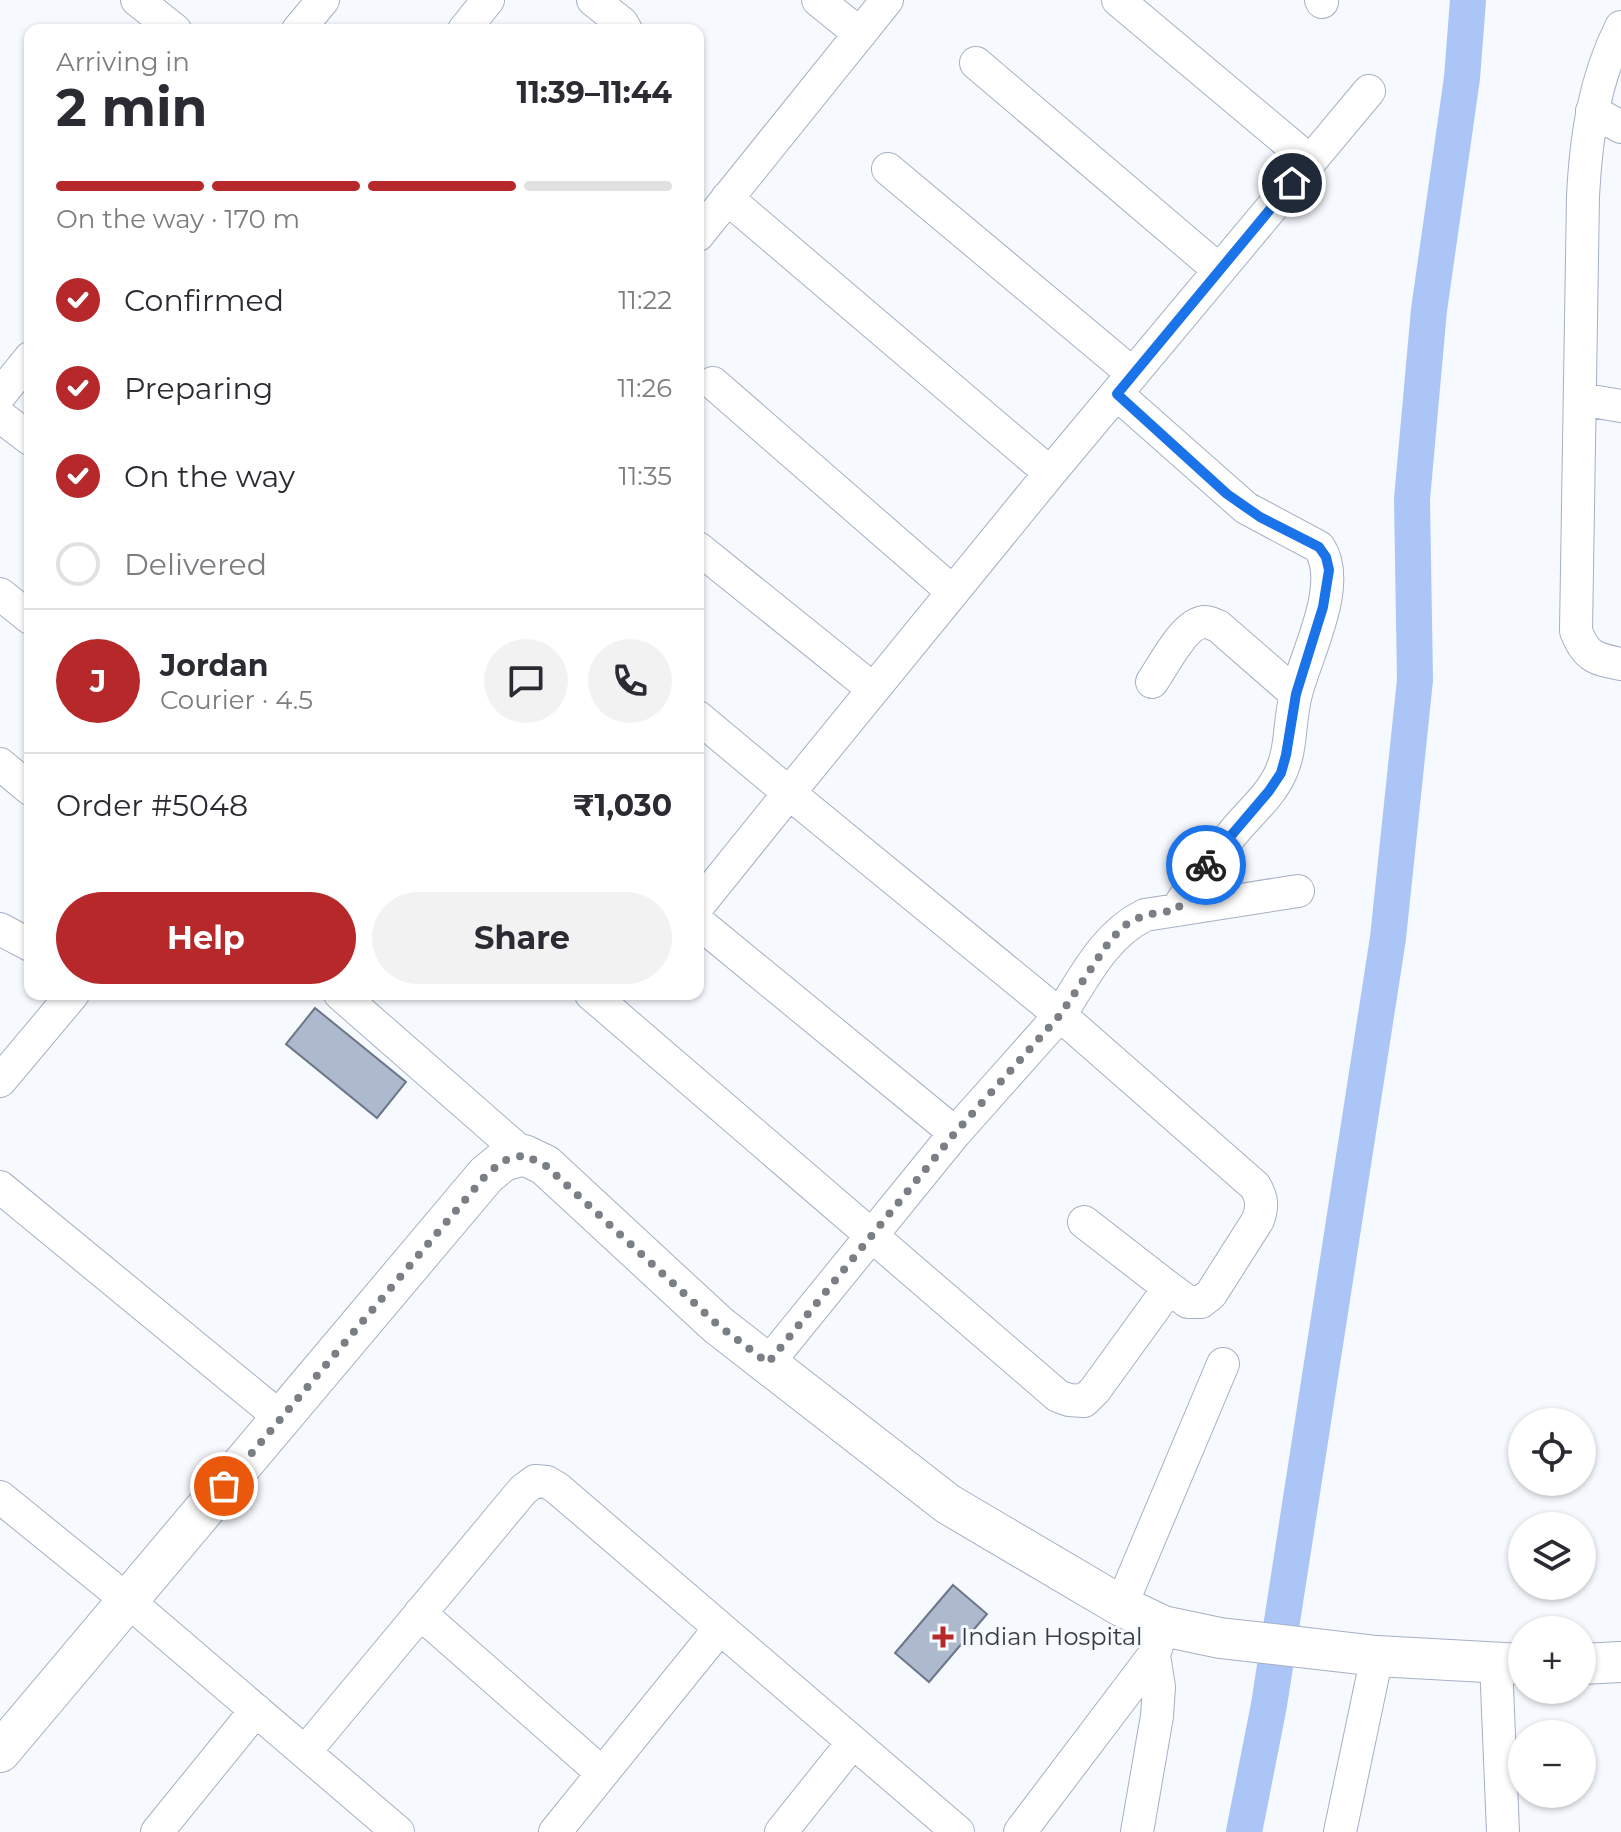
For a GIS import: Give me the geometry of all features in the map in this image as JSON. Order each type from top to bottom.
[{"type":"street","points":[[137,0],[167,24]]},
{"type":"street","points":[[303,24],[323,0]]},
{"type":"street","points":[[469,24],[488,0]]},
{"type":"street","points":[[593,0],[623,24]]},
{"type":"street","points":[[818,0],[860,34]]},
{"type":"street","points":[[704,227],[887,0]]},
{"type":"street","points":[[1118,0],[1310,161]]},
{"type":"street","points":[[1621,27],[1612,45],[1586,136],[1576,631],[1583,648],[1598,660],[1621,664]]},
{"type":"street","points":[[976,63],[1219,270]]},
{"type":"street","points":[[704,899],[1050,473],[1369,91]]},
{"type":"street","points":[[1592,111],[1621,127]]},
{"type":"street","points":[[888,169],[1125,384],[1227,494],[1260,517],[1319,547],[1326,557],[1329,570],[1323,607],[1296,694],[1281,773],[1196,877],[1177,910]]},
{"type":"street","points":[[727,198],[1050,473]]},
{"type":"street","points":[[0,395],[24,365]]},
{"type":"street","points":[[713,383],[953,592]]},
{"type":"street","points":[[1580,399],[1621,406]]},
{"type":"street","points":[[0,416],[24,434]]},
{"type":"street","points":[[704,553],[873,689]]},
{"type":"street","points":[[0,594],[24,613]]},
{"type":"street","points":[[1152,682],[1181,638],[1193,626],[1204,622],[1218,626],[1296,694]]},
{"type":"street","points":[[704,722],[1060,1015],[1255,1186],[1261,1196],[1262,1208],[1258,1220],[1211,1294],[1201,1302],[1188,1302],[1084,1222]]},
{"type":"street","points":[[0,764],[24,784]]},
{"type":"street","points":[[768,1363],[955,1133],[1060,1015],[1111,939],[1128,923],[1145,915],[1298,891]]},
{"type":"street","points":[[704,927],[955,1133]]},
{"type":"street","points":[[0,929],[24,942]]},
{"type":"street","points":[[0,1081],[68,1000]]},
{"type":"street","points":[[347,1000],[524,1155],[545,1165],[718,1325],[948,1504],[1121,1606],[1159,1641],[1220,1638],[1377,1656],[1508,1663]]},
{"type":"street","points":[[609,1000],[872,1236],[1058,1396],[1084,1401],[1169,1288]]},
{"type":"street","points":[[0,1752],[486,1175],[503,1161],[524,1155]]},
{"type":"street","points":[[0,1187],[281,1418]]},
{"type":"street","points":[[1121,1606],[1223,1364]]},
{"type":"street","points":[[305,1752],[523,1490],[535,1481],[547,1482],[958,1832]]},
{"type":"street","points":[[0,1497],[127,1600],[398,1832]]},
{"type":"street","points":[[420,1613],[602,1773]]},
{"type":"street","points":[[555,1832],[720,1628]]},
{"type":"street","points":[[1020,1832],[1159,1641]]},
{"type":"street","points":[[1137,1832],[1157,1716],[1159,1641]]},
{"type":"street","points":[[1340,1832],[1377,1656]]},
{"type":"street","points":[[1596,1663],[1621,1662]]},
{"type":"street","points":[[1503,1832],[1508,1691]]},
{"type":"street","points":[[160,1831],[256,1710]]},
{"type":"street","points":[[781,1832],[853,1742]]},
{"type":"building","points":[[315,1008],[406,1082],[377,1118],[286,1044]]},
{"type":"building","points":[[953,1585],[987,1614],[929,1682],[895,1653]]},
{"type":"waterway","points":[[1244,1832],[1269,1705],[1388,938],[1415,680],[1412,499],[1429,310],[1462,78],[1468,0]]},
{"type":"way so far","points":[[224,1486],[486,1175],[503,1161],[524,1155],[545,1165],[718,1325],[768,1363],[955,1133],[1060,1015],[1111,939],[1128,923],[1145,915],[1177,910],[1206,865]]},
{"type":"place","name":"Indian Hospital","points":[[943,1637]]},
{"type":"route","points":[[1206,865],[1281,773],[1296,694],[1323,607],[1329,570],[1326,557],[1319,547],[1260,517],[1227,494],[1117,394],[1292,183]]}]
